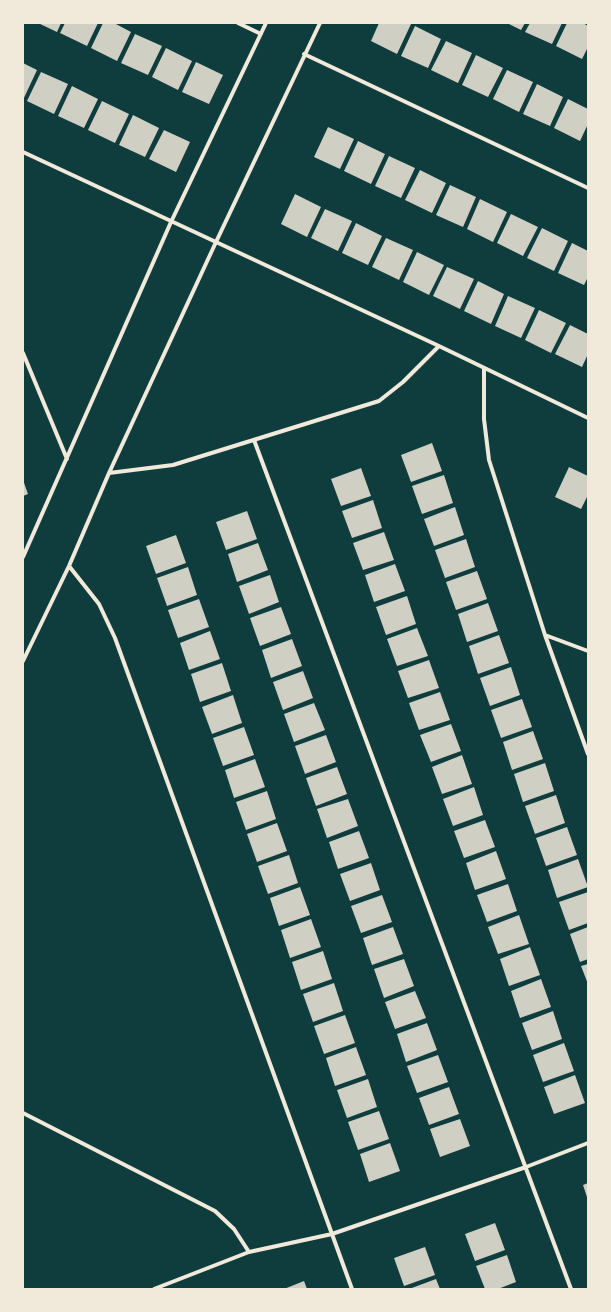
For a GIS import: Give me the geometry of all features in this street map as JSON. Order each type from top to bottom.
[{"type":"street","points":[[238,23],[261,34]]},
{"type":"street","points":[[23,557],[25,549],[67,460],[171,222],[266,23]]},
{"type":"street","points":[[23,661],[69,566],[109,473],[216,242],[320,23]]},
{"type":"street","points":[[304,54],[588,188]]},
{"type":"street","points":[[23,152],[439,346],[588,418]]},
{"type":"street","points":[[109,473],[173,465],[378,401],[403,382],[439,346]]},
{"type":"street","points":[[23,353],[67,460]]},
{"type":"street","points":[[484,368],[484,419],[489,460],[544,635],[588,754]]},
{"type":"street","points":[[254,440],[571,1289]]},
{"type":"street","points":[[69,566],[99,604],[115,638],[352,1289]]},
{"type":"street","points":[[544,635],[588,651]]},
{"type":"street","points":[[23,1113],[215,1210],[234,1229],[249,1252]]},
{"type":"street","points":[[154,1289],[249,1252],[332,1234],[526,1167],[588,1143]]},
{"type":"building","points":[[38,23],[61,23],[57,32]]},
{"type":"building","points":[[65,23],[98,23],[87,46],[60,33]]},
{"type":"building","points":[[103,23],[114,23],[131,32],[117,61],[91,48]]},
{"type":"building","points":[[379,23],[411,24],[397,54],[371,41]]},
{"type":"building","points":[[507,23],[525,23],[521,30]]},
{"type":"building","points":[[530,23],[562,23],[552,44],[525,32]]},
{"type":"building","points":[[567,23],[583,23],[588,26],[588,47],[582,59],[556,46]]},
{"type":"building","points":[[415,26],[441,39],[428,68],[401,56]]},
{"type":"building","points":[[135,34],[162,46],[148,75],[121,63]]},
{"type":"building","points":[[446,41],[472,53],[458,83],[431,70]]},
{"type":"building","points":[[166,48],[192,61],[178,90],[152,77]]},
{"type":"building","points":[[476,55],[503,68],[488,97],[462,85]]},
{"type":"building","points":[[196,62],[223,75],[209,104],[182,92]]},
{"type":"building","points":[[23,63],[37,70],[23,100]]},
{"type":"building","points":[[507,70],[533,82],[519,112],[493,99]]},
{"type":"building","points":[[41,72],[68,84],[54,114],[27,101]]},
{"type":"building","points":[[537,84],[563,97],[550,126],[523,114]]},
{"type":"building","points":[[72,86],[98,99],[84,128],[58,116]]},
{"type":"building","points":[[568,99],[588,109],[588,124],[580,141],[554,128]]},
{"type":"building","points":[[102,101],[129,114],[115,143],[88,130]]},
{"type":"building","points":[[133,115],[159,128],[145,157],[119,145]]},
{"type":"building","points":[[328,127],[354,139],[340,169],[314,157]]},
{"type":"building","points":[[164,130],[190,142],[176,172],[149,159]]},
{"type":"building","points":[[358,141],[385,154],[371,184],[344,171]]},
{"type":"building","points":[[389,156],[415,168],[401,198],[375,186]]},
{"type":"building","points":[[420,170],[446,183],[432,213],[405,200]]},
{"type":"building","points":[[450,185],[476,197],[463,227],[436,215]]},
{"type":"building","points":[[295,194],[321,207],[307,237],[281,224]]},
{"type":"building","points":[[480,199],[507,212],[493,242],[467,229]]},
{"type":"building","points":[[325,209],[352,221],[338,251],[311,238]]},
{"type":"building","points":[[511,214],[538,227],[523,256],[497,243]]},
{"type":"building","points":[[356,223],[382,236],[368,265],[342,253]]},
{"type":"building","points":[[542,228],[568,241],[554,271],[527,258]]},
{"type":"building","points":[[386,238],[413,250],[399,280],[372,267]]},
{"type":"building","points":[[572,243],[588,251],[588,277],[584,285],[558,273]]},
{"type":"building","points":[[417,252],[444,265],[429,295],[403,282]]},
{"type":"building","points":[[447,267],[474,279],[460,309],[433,296]]},
{"type":"building","points":[[478,281],[504,294],[491,324],[464,311]]},
{"type":"building","points":[[508,296],[535,308],[521,338],[495,326]]},
{"type":"building","points":[[539,310],[566,323],[551,353],[525,340]]},
{"type":"building","points":[[570,325],[588,334],[588,354],[582,367],[555,354]]},
{"type":"building","points":[[432,443],[442,471],[411,482],[401,455]]},
{"type":"building","points":[[569,467],[588,476],[588,495],[581,509],[555,497]]},
{"type":"building","points":[[361,468],[371,496],[341,506],[331,479]]},
{"type":"building","points":[[444,475],[453,503],[422,514],[412,486]]},
{"type":"building","points":[[23,480],[28,494],[23,496]]},
{"type":"building","points":[[373,500],[382,528],[352,538],[342,511]]},
{"type":"building","points":[[455,507],[464,535],[434,546],[424,519]]},
{"type":"building","points":[[247,511],[257,539],[226,550],[216,522]]},
{"type":"building","points":[[384,532],[394,560],[363,570],[353,543]]},
{"type":"building","points":[[176,535],[186,563],[156,574],[146,546]]},
{"type":"building","points":[[466,539],[475,567],[445,578],[435,550]]},
{"type":"building","points":[[258,543],[268,570],[237,582],[228,554]]},
{"type":"building","points":[[395,564],[405,591],[374,602],[365,575]]},
{"type":"building","points":[[188,567],[197,595],[167,606],[157,578]]},
{"type":"building","points":[[477,571],[487,599],[456,610],[446,582]]},
{"type":"building","points":[[270,575],[279,602],[249,614],[239,586]]},
{"type":"building","points":[[407,596],[416,624],[386,635],[376,607]]},
{"type":"building","points":[[199,599],[209,627],[178,638],[168,610]]},
{"type":"building","points":[[488,603],[498,631],[467,642],[458,614]]},
{"type":"building","points":[[281,607],[291,634],[260,646],[250,618]]},
{"type":"building","points":[[417,628],[428,656],[397,666],[387,639]]},
{"type":"building","points":[[210,631],[220,659],[189,670],[180,643]]},
{"type":"building","points":[[499,635],[509,663],[478,674],[469,646]]},
{"type":"building","points":[[292,639],[302,666],[271,678],[262,650]]},
{"type":"building","points":[[429,660],[439,688],[408,698],[398,671]]},
{"type":"building","points":[[222,663],[231,691],[200,702],[191,674]]},
{"type":"building","points":[[511,667],[520,695],[490,706],[480,678]]},
{"type":"building","points":[[303,671],[313,698],[283,710],[273,682]]},
{"type":"building","points":[[440,692],[450,720],[419,730],[409,703]]},
{"type":"building","points":[[233,695],[242,723],[212,734],[202,707]]},
{"type":"building","points":[[522,699],[532,727],[501,738],[491,710]]},
{"type":"building","points":[[314,703],[325,730],[294,742],[284,714]]},
{"type":"building","points":[[451,724],[461,751],[431,762],[420,735]]},
{"type":"building","points":[[244,727],[254,755],[223,766],[213,738]]},
{"type":"building","points":[[533,731],[543,759],[512,770],[503,742]]},
{"type":"building","points":[[326,735],[336,762],[305,774],[295,746]]},
{"type":"building","points":[[462,755],[472,784],[442,794],[432,767]]},
{"type":"building","points":[[255,759],[265,787],[234,798],[225,770]]},
{"type":"building","points":[[545,763],[554,791],[523,802],[514,774]]},
{"type":"building","points":[[337,767],[347,794],[316,806],[306,778]]},
{"type":"building","points":[[474,787],[483,815],[453,826],[443,799]]},
{"type":"building","points":[[267,791],[276,819],[246,830],[236,802]]},
{"type":"building","points":[[556,795],[565,823],[535,834],[525,806]]},
{"type":"building","points":[[348,799],[358,826],[327,838],[317,809]]},
{"type":"building","points":[[485,820],[495,847],[464,858],[454,831]]},
{"type":"building","points":[[277,823],[287,851],[257,862],[247,834]]},
{"type":"building","points":[[567,827],[577,855],[546,866],[536,838]]},
{"type":"building","points":[[359,831],[369,858],[338,869],[329,842]]},
{"type":"building","points":[[496,851],[506,879],[475,890],[466,863]]},
{"type":"building","points":[[289,855],[298,883],[268,894],[258,866]]},
{"type":"building","points":[[578,859],[588,887],[557,898],[548,870]]},
{"type":"building","points":[[371,863],[380,890],[350,901],[340,874]]},
{"type":"building","points":[[508,884],[517,911],[487,922],[477,895]]},
{"type":"building","points":[[300,887],[310,915],[279,926],[270,898]]},
{"type":"building","points":[[588,892],[588,923],[569,930],[559,902]]},
{"type":"building","points":[[382,895],[392,922],[361,933],[351,906]]},
{"type":"building","points":[[519,915],[529,944],[498,954],[488,927]]},
{"type":"building","points":[[311,919],[321,947],[290,958],[281,930]]},
{"type":"building","points":[[393,927],[403,954],[372,965],[363,938]]},
{"type":"building","points":[[588,927],[588,959],[580,962],[570,934]]},
{"type":"building","points":[[530,947],[540,975],[509,986],[500,959]]},
{"type":"building","points":[[323,951],[332,979],[301,990],[292,962]]},
{"type":"building","points":[[404,959],[414,986],[384,998],[374,969]]},
{"type":"building","points":[[588,964],[588,984],[581,966]]},
{"type":"building","points":[[541,979],[551,1007],[520,1018],[511,991]]},
{"type":"building","points":[[334,983],[343,1011],[313,1022],[303,994]]},
{"type":"building","points":[[415,991],[426,1018],[395,1029],[385,1002]]},
{"type":"building","points":[[553,1011],[562,1039],[532,1050],[522,1023]]},
{"type":"building","points":[[345,1015],[355,1043],[324,1054],[314,1026]]},
{"type":"building","points":[[427,1023],[437,1050],[406,1062],[397,1034]]},
{"type":"building","points":[[564,1043],[574,1071],[543,1082],[533,1055]]},
{"type":"building","points":[[356,1047],[366,1075],[335,1086],[326,1058]]},
{"type":"building","points":[[438,1055],[448,1082],[417,1093],[407,1066]]},
{"type":"building","points":[[575,1075],[585,1103],[554,1114],[544,1087]]},
{"type":"building","points":[[368,1079],[377,1107],[347,1118],[337,1090]]},
{"type":"building","points":[[449,1087],[459,1114],[429,1125],[419,1098]]},
{"type":"building","points":[[379,1111],[389,1139],[358,1150],[348,1122]]},
{"type":"building","points":[[460,1119],[470,1146],[440,1157],[430,1129]]},
{"type":"building","points":[[390,1143],[400,1171],[369,1182],[360,1154]]},
{"type":"building","points":[[588,1183],[588,1200],[583,1185]]},
{"type":"building","points":[[495,1223],[505,1250],[475,1261],[465,1234]]},
{"type":"building","points":[[425,1247],[435,1275],[404,1286],[394,1258]]},
{"type":"building","points":[[507,1255],[516,1282],[498,1289],[485,1289],[476,1266]]},
{"type":"building","points":[[436,1279],[440,1289],[409,1289]]},
{"type":"building","points":[[304,1281],[307,1289],[284,1289]]}]
